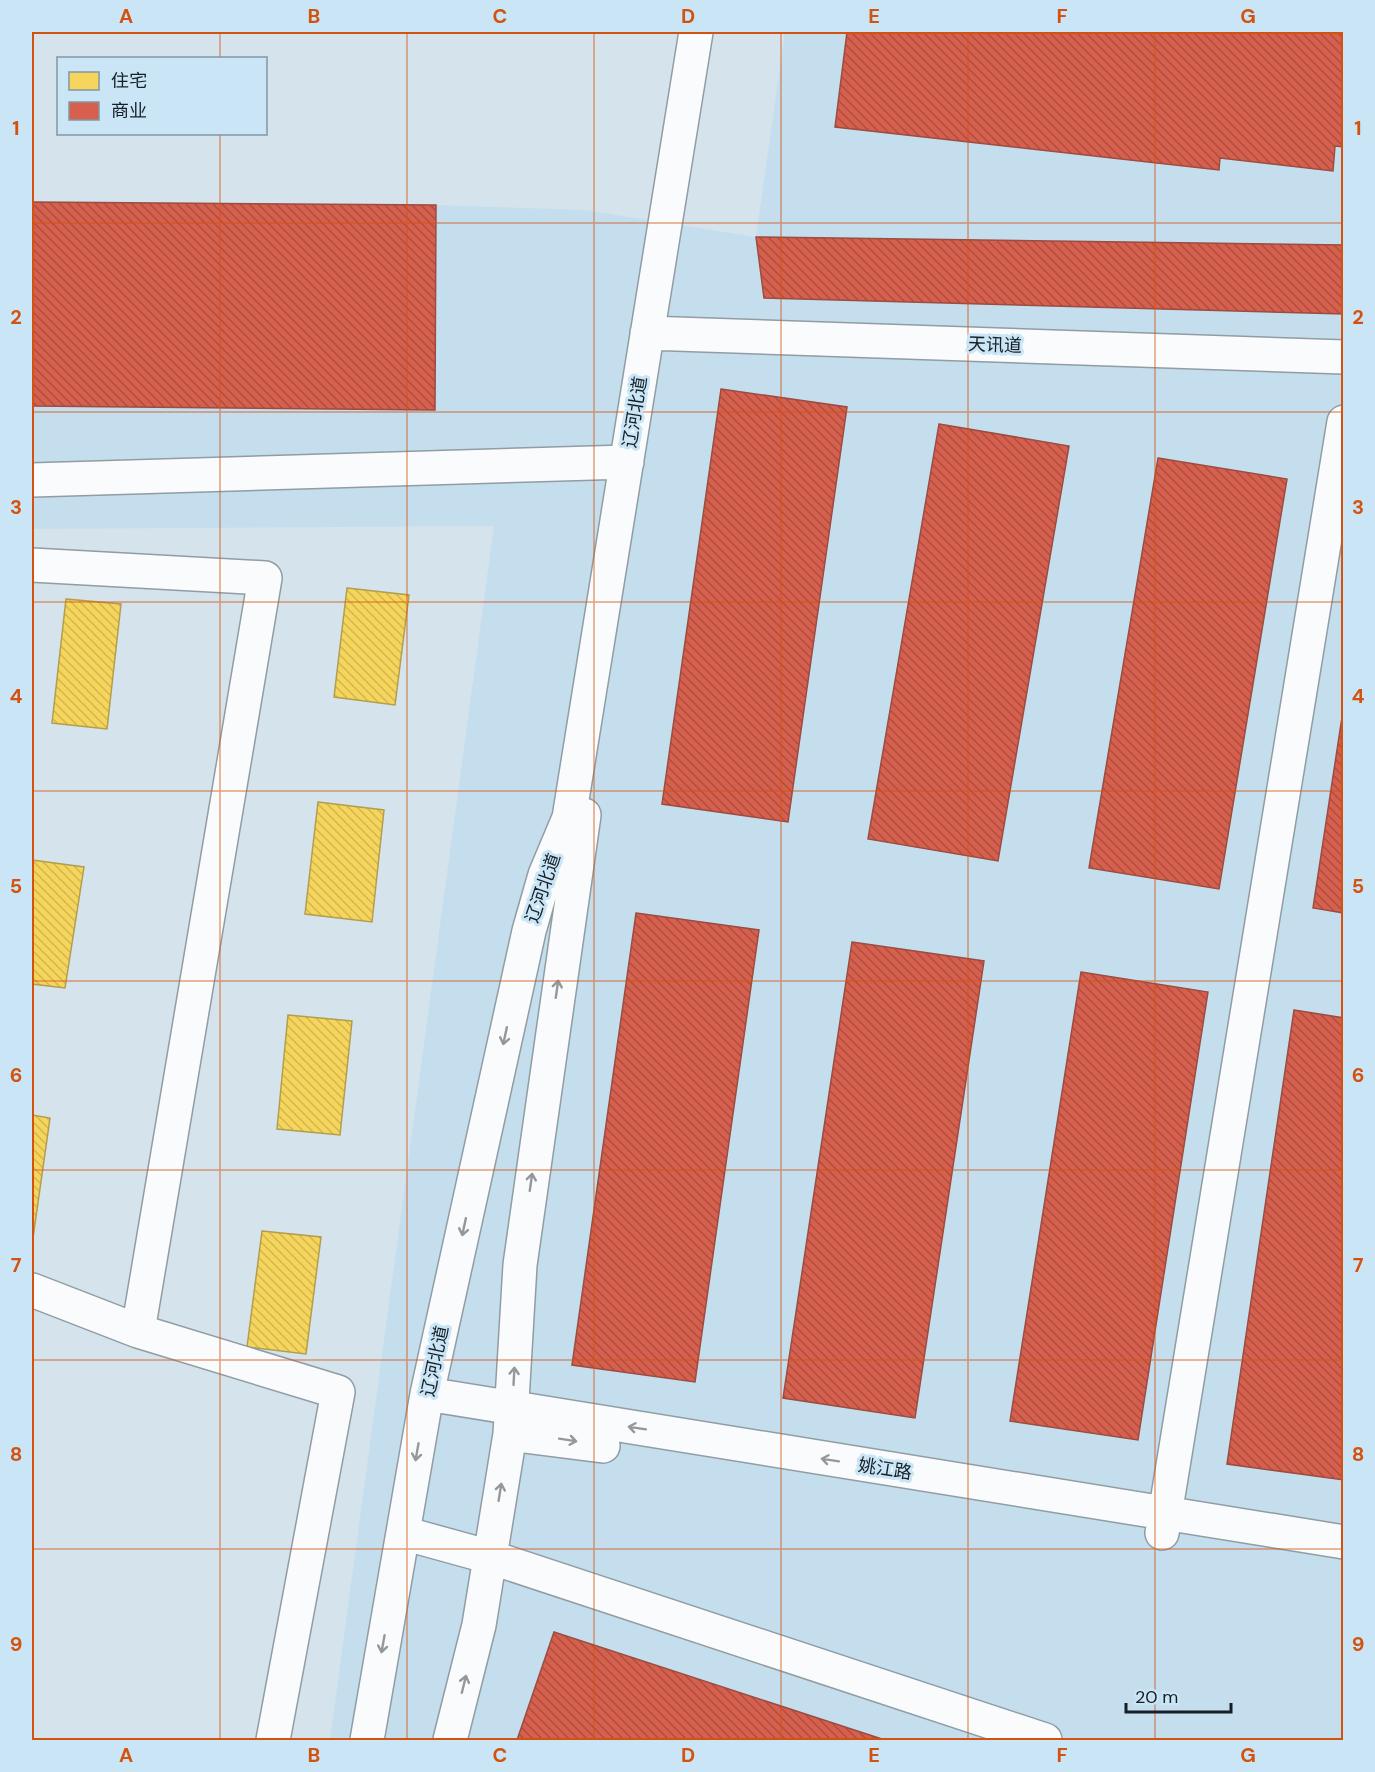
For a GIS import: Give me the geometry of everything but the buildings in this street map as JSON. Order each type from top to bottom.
[{"type":"street","name":"辽河北道","points":[[450,1740],[479,1625],[511,1421],[520,1265],[562,952],[598,725],[645,462],[655,333],[696,32]]},
{"type":"street","name":"辽河北道","points":[[367,1740],[427,1394],[529,930],[545,875],[569,818],[627,462],[655,333],[710,32]]},
{"type":"street","name":"天讯道","points":[[655,333],[1344,357]]},
{"type":"street","points":[[1164,1524],[1344,422]]},
{"type":"street","points":[[32,480],[627,462]]},
{"type":"street","points":[[32,566],[265,578],[138,1331]]},
{"type":"street","points":[[32,1290],[138,1331],[338,1392],[273,1740]]},
{"type":"street","name":"姚江路","points":[[427,1394],[511,1421],[1164,1524],[1344,1560]]},
{"type":"street","name":"姚江路","points":[[1164,1524],[1344,1542]]},
{"type":"street","points":[[403,1533],[490,1557],[1045,1740]]},
{"type":"shaded area","points":[[785,32],[1343,32],[1343,1740],[330,1740],[494,526],[32,529],[32,202],[436,205],[584,210],[756,237]]}]
